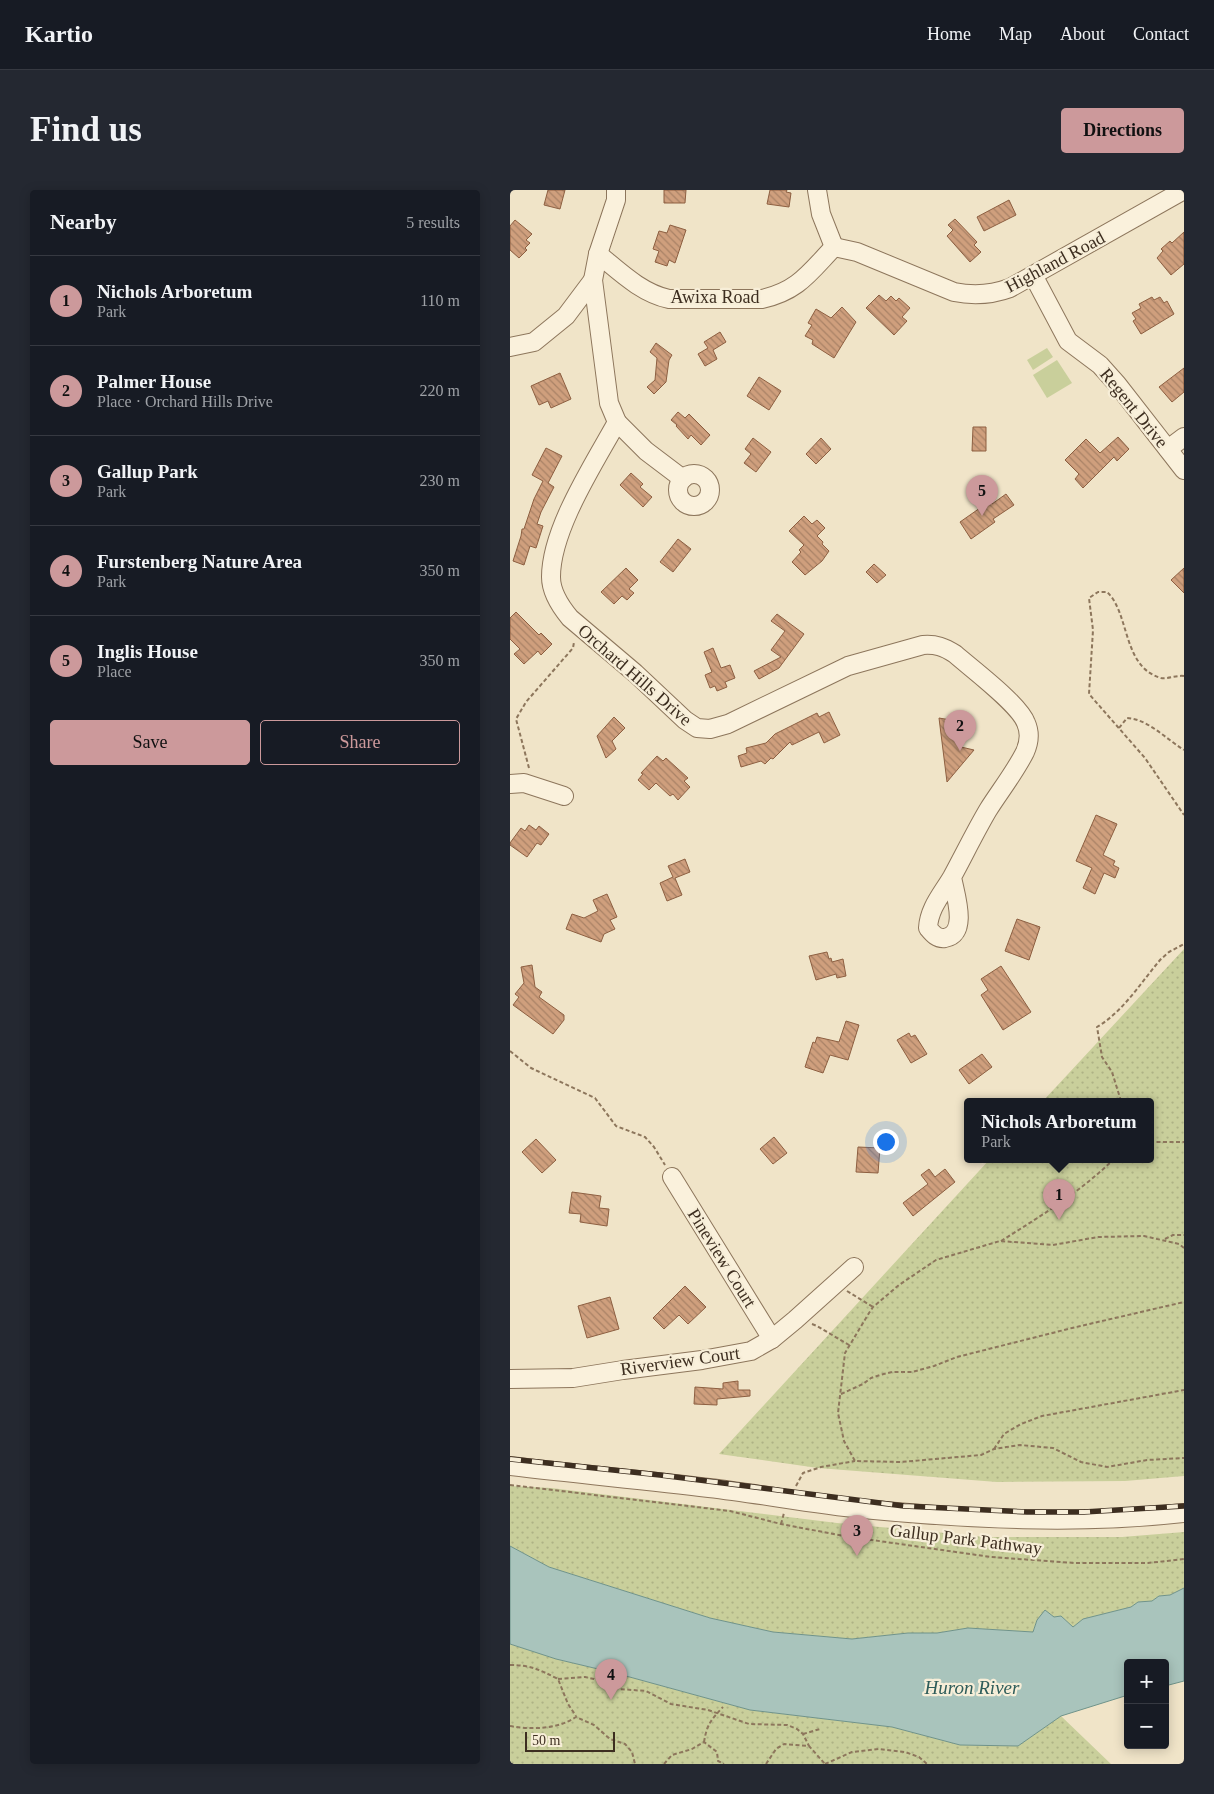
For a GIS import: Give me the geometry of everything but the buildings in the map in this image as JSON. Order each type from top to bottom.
[{"type":"street","points":[[616,190],[616,200],[598,254],[593,280],[609,403],[617,422],[646,451],[683,479]]},
{"type":"street","points":[[817,190],[821,214],[834,247]]},
{"type":"street","name":"Highland Road","points":[[834,247],[856,252],[954,292],[971,295],[987,294],[1002,291],[1033,275],[1174,193]]},
{"type":"street","name":"Awixa Road","points":[[598,254],[638,286],[656,296],[669,299],[762,299],[777,296],[799,284],[834,247]]},
{"type":"street","name":"Regent Drive","points":[[1033,275],[1068,341],[1100,365],[1184,470]]},
{"type":"street","points":[[510,346],[534,342],[566,316],[593,280]]},
{"type":"street","points":[[566,316],[598,321]]},
{"type":"street","name":"Orchard Hills Drive","points":[[617,422],[564,521],[553,560],[551,578],[554,593],[562,609],[685,720],[697,728],[710,729],[728,724],[848,666],[922,645],[944,647],[955,654],[1017,708],[1026,722],[1029,736],[1025,752],[966,849],[952,877]]},
{"type":"street","points":[[1168,449],[1184,437]]},
{"type":"street","points":[[517,783],[564,796]]},
{"type":"street","name":"Pineview Court","points":[[672,1177],[772,1339]]},
{"type":"street","name":"Riverview Court","points":[[510,1379],[573,1378],[751,1351],[772,1339],[854,1267]]},
{"type":"street","points":[[510,1466],[709,1488],[862,1509],[1055,1520],[1157,1516],[1184,1513]]},
{"type":"path","points":[[1184,676],[1162,678],[1146,670],[1131,649],[1114,598],[1107,592],[1098,592],[1089,598],[1092,630],[1090,694],[1145,758],[1184,815]]},
{"type":"path","points":[[517,783],[529,768],[516,719],[526,702],[573,648],[579,626]]},
{"type":"path","points":[[1119,728],[1126,718],[1133,718],[1184,750]]},
{"type":"path","points":[[1120,1098],[1112,1072],[1102,1058],[1097,1027],[1108,1021],[1120,1009],[1161,959],[1184,944]]},
{"type":"path","points":[[510,1051],[532,1068],[595,1098],[616,1126],[650,1142],[672,1177]]},
{"type":"path","points":[[1154,1142],[1184,1142]]},
{"type":"path","points":[[855,1461],[844,1441],[838,1413],[840,1394],[845,1353],[873,1307],[899,1285],[936,1260],[1000,1241],[1054,1209],[1110,1163]]},
{"type":"path","points":[[1164,1239],[1173,1235],[1184,1234]]},
{"type":"path","points":[[1000,1241],[1053,1244],[1098,1236],[1144,1236],[1164,1239],[1179,1244],[1184,1248]]},
{"type":"path","points":[[834,1284],[873,1307]]},
{"type":"path","points":[[840,1394],[880,1375],[892,1372],[912,1372],[957,1357],[1184,1302]]},
{"type":"path","points":[[795,1320],[817,1326],[850,1346]]},
{"type":"path","points":[[994,1450],[1004,1434],[1021,1424],[1042,1416],[1184,1390]]},
{"type":"path","points":[[781,1524],[790,1499],[803,1473],[821,1467],[855,1461],[901,1462],[981,1455],[994,1450],[1020,1445],[1053,1448],[1081,1462],[1107,1467],[1147,1460],[1184,1458]]},
{"type":"path","name":"Gallup Park Pathway","points":[[510,1485],[730,1511],[781,1524],[844,1536],[991,1557],[1076,1563],[1148,1563],[1184,1559]]},
{"type":"path","points":[[510,1665],[538,1668],[558,1679],[585,1677],[619,1689],[646,1691],[671,1704],[708,1710],[749,1724],[787,1725],[803,1734],[808,1746],[825,1764],[852,1752],[879,1749],[905,1752],[919,1757],[927,1764]]},
{"type":"path","points":[[558,1679],[568,1704],[576,1717],[594,1725],[610,1738],[625,1744],[632,1752],[635,1764]]},
{"type":"path","points":[[704,1742],[706,1729],[711,1720],[723,1707]]},
{"type":"path","points":[[510,1726],[552,1727],[568,1722],[576,1717]]},
{"type":"path","points":[[803,1734],[820,1729]]},
{"type":"path","points":[[664,1764],[672,1755],[692,1749],[704,1742]]},
{"type":"path","points":[[704,1742],[717,1752],[718,1761],[724,1764]]},
{"type":"path","points":[[766,1764],[776,1749],[784,1744],[808,1746]]},
{"type":"green space","points":[[1047,348],[1053,357],[1033,370],[1027,360]]},
{"type":"green space","points":[[1057,360],[1072,383],[1047,398],[1033,375]]},
{"type":"green space","points":[[1184,949],[1184,1476],[1125,1481],[997,1482],[818,1468],[719,1454],[986,1163],[1154,1163],[1154,1098],[1046,1098]]},
{"type":"green space","points":[[510,1486],[551,1488],[837,1523],[988,1537],[1122,1537],[1184,1532],[1184,1588],[1170,1595],[1159,1596],[1152,1601],[1138,1602],[1131,1607],[1083,1619],[1073,1627],[1061,1616],[1037,1620],[1033,1632],[968,1628],[937,1633],[908,1633],[852,1639],[773,1632],[710,1618],[549,1567],[510,1546]]},
{"type":"green space","points":[[510,1644],[556,1659],[750,1710],[892,1727],[960,1745],[1018,1746],[1061,1716],[1111,1764],[510,1764]]},
{"type":"water","name":"Huron River","points":[[510,1546],[549,1567],[710,1618],[773,1632],[852,1639],[908,1633],[937,1633],[968,1628],[1033,1632],[1037,1620],[1045,1610],[1054,1617],[1061,1616],[1073,1627],[1083,1619],[1131,1607],[1138,1602],[1152,1601],[1159,1596],[1170,1595],[1184,1588],[1184,1681],[1169,1685],[1169,1659],[1124,1659],[1124,1696],[1061,1716],[1018,1746],[960,1745],[892,1727],[750,1710],[556,1659],[510,1644]]},
{"type":"railway","points":[[510,1459],[660,1475],[904,1506],[1027,1512],[1084,1512],[1184,1506]]},
{"type":"place","name":"Inglis House","points":[[982,516]]},
{"type":"place","name":"Palmer House","points":[[960,751]]},
{"type":"place","name":"Nichols Arboretum","points":[[1059,1220]]},
{"type":"place","name":"Gallup Park","points":[[857,1556]]},
{"type":"place","name":"Furstenberg Nature Area","points":[[611,1700]]}]
